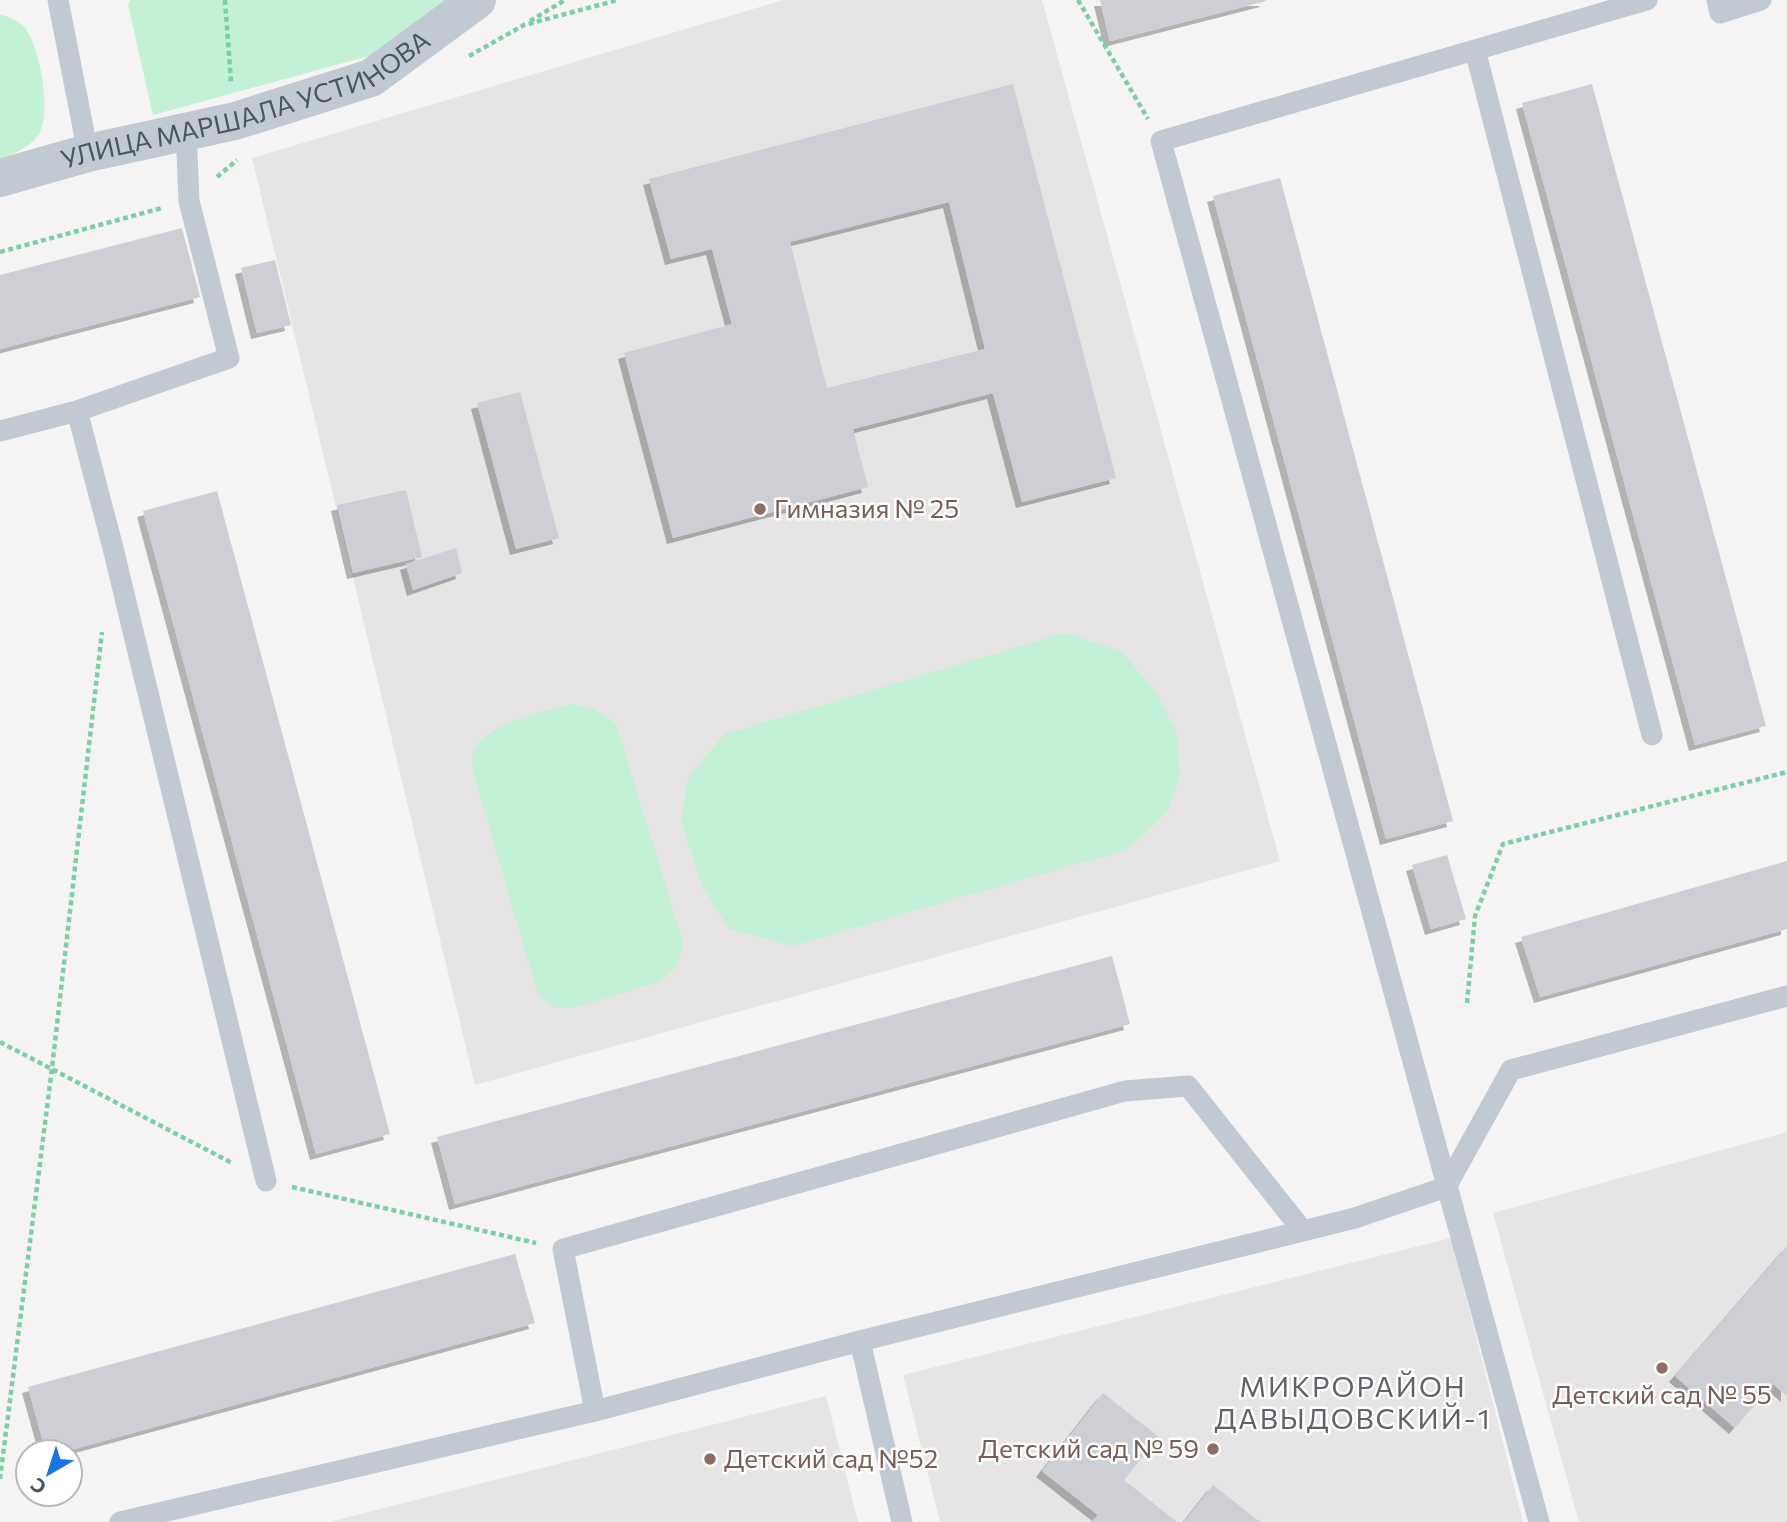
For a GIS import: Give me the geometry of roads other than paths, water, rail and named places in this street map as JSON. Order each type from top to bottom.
[{"type":"street","name":"УЛИЦА МАРШАЛА УСТИНОВА","points":[[0,178],[88,153],[235,121],[371,78],[477,0]]},
{"type":"lane","points":[[58,0],[88,153]]},
{"type":"lane","points":[[1539,1522],[1161,141],[1647,0]]},
{"type":"lane","points":[[1717,0],[1720,13],[1760,0]]},
{"type":"lane","points":[[1475,50],[1652,735]]},
{"type":"lane","points":[[0,431],[77,411],[229,358],[189,201],[186,131]]},
{"type":"lane","points":[[77,411],[113,544],[267,1181]]},
{"type":"lane","points":[[120,1522],[595,1411],[860,1341],[1355,1218],[1446,1187],[1511,1070],[1787,996]]},
{"type":"lane","points":[[595,1411],[563,1249],[1125,1091],[1188,1086],[1303,1231]]},
{"type":"lane","points":[[860,1341],[902,1522]]},
{"type":"place","name":"Гимназия № 25","points":[[760,509]]},
{"type":"place","name":"Детский сад № 55","points":[[1662,1368]]},
{"type":"place","name":"Детский сад № 59","points":[[1213,1449]]},
{"type":"place","name":"Детский сад №52","points":[[710,1459]]},
{"type":"district","name":"МИКРОРАЙОН ДАВЫДОВСКИЙ-1","points":[[1353,1403]]}]
